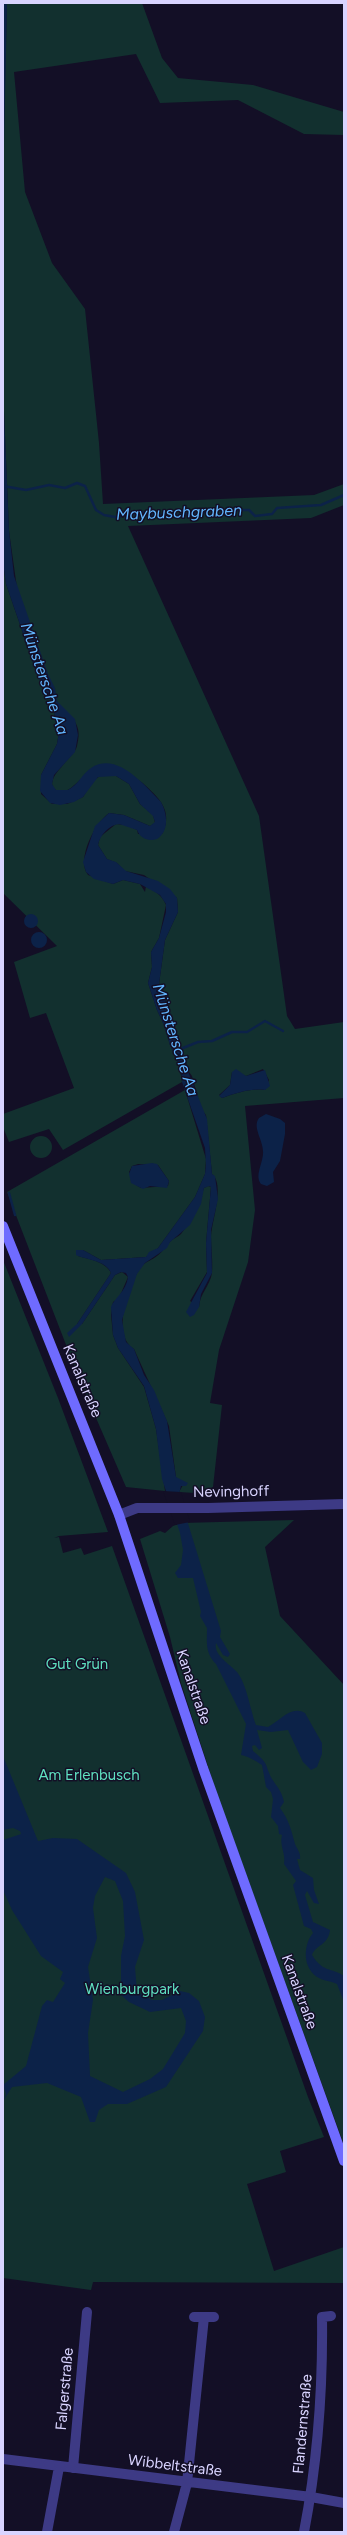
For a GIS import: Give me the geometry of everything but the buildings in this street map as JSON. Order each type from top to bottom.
[{"type":"main road","name":"Kanalstraße","points":[[3,1226],[119,1515],[203,1768],[344,2161]]},
{"type":"street","name":"Nevinghoff","points":[[119,1515],[137,1508],[155,1507],[200,1508],[344,1504]]},
{"type":"street","name":"Falgerstraße","points":[[73,2468],[87,2312]]},
{"type":"street","points":[[174,2532],[187,2483],[204,2317]]},
{"type":"street","name":"Flandernstraße","points":[[304,2532],[310,2497],[323,2380],[322,2317]]},
{"type":"street","name":"Wibbeltstraße","points":[[3,2459],[187,2483],[310,2497],[344,2503]]},
{"type":"street","points":[[47,2532],[60,2467]]},
{"type":"green space","points":[[7,3],[142,3],[162,58],[178,78],[253,85],[344,112],[344,135],[304,134],[238,100],[160,103],[136,54],[14,72],[25,192],[52,263],[85,309],[99,443],[103,504],[314,495],[344,484],[344,505],[311,518],[128,526],[259,816],[287,1016],[295,1029],[344,1022],[344,1098],[245,1106],[255,1210],[248,1262],[219,1350],[210,1403],[222,1405],[213,1487],[195,1493],[179,1492],[183,1485],[176,1477],[169,1426],[134,1349],[127,1342],[124,1333],[123,1321],[127,1296],[142,1266],[159,1254],[172,1240],[181,1234],[194,1212],[204,1188],[208,1186],[211,1187],[206,1243],[207,1272],[190,1301],[199,1307],[201,1298],[212,1273],[211,1236],[218,1194],[216,1179],[212,1174],[206,1115],[201,1109],[192,1076],[187,1069],[186,1060],[178,1047],[174,1023],[159,984],[165,940],[178,912],[177,898],[144,875],[125,871],[117,863],[107,859],[98,845],[100,837],[116,824],[126,825],[137,830],[138,834],[162,834],[166,815],[161,802],[148,787],[130,774],[113,765],[99,765],[92,769],[73,786],[62,792],[56,790],[53,786],[53,780],[60,768],[75,751],[79,736],[76,723],[63,710],[56,699],[17,588],[9,531],[3,387],[3,167]],"holes":[[[263,1069],[269,1080],[265,1090],[249,1090],[222,1098],[219,1095],[230,1085],[232,1072],[246,1076]]]},
{"type":"green space","points":[[3,563],[6,584],[38,677],[51,700],[59,732],[57,744],[41,775],[41,794],[52,804],[67,804],[83,797],[93,781],[100,776],[116,776],[129,784],[140,804],[153,815],[155,823],[150,826],[124,815],[109,813],[98,825],[89,842],[84,860],[85,868],[88,875],[113,884],[123,880],[140,884],[145,892],[146,886],[160,896],[166,905],[159,938],[151,952],[152,967],[148,983],[170,1045],[179,1064],[182,1082],[63,1150],[49,1129],[9,1142],[3,1127],[3,1114],[74,1088],[46,1013],[30,1018],[14,962],[57,946],[3,893]]},
{"type":"green space","points":[[185,1090],[206,1159],[205,1174],[195,1197],[158,1248],[146,1257],[101,1260],[83,1250],[78,1256],[105,1266],[111,1273],[77,1324],[82,1324],[115,1275],[122,1272],[128,1277],[119,1298],[113,1302],[111,1315],[113,1335],[118,1348],[144,1387],[156,1429],[165,1491],[126,1487],[80,1381],[7,1192]],"holes":[[[138,1164],[158,1165],[169,1181],[168,1186],[141,1188],[136,1185],[129,1172],[132,1166]]]},
{"type":"green space","points":[[41,1136],[45,1137],[51,1143],[51,1151],[45,1157],[41,1158],[37,1157],[31,1151],[30,1147],[31,1143],[37,1137]]},
{"type":"green space","points":[[3,1260],[58,1398],[108,1532],[59,1536],[54,1538],[59,1537],[63,1553],[81,1548],[84,1555],[112,1546],[308,2097],[324,2137],[280,2151],[286,2172],[247,2184],[274,2271],[344,2247],[344,2283],[93,2282],[91,2290],[3,2278]]},
{"type":"green space","points":[[294,1520],[265,1547],[280,1616],[344,1685],[344,2145],[217,1794],[181,1683],[170,1637],[140,1539],[160,1531],[165,1533],[173,1526],[182,1523]]},
{"type":"water","points":[[3,3],[7,3],[3,195]]},
{"type":"water","name":"Münstersche Aa","points":[[3,388],[9,531],[14,576],[48,674],[55,688],[57,701],[75,719],[78,735],[75,752],[54,775],[52,784],[56,790],[68,790],[75,785],[91,768],[101,764],[111,764],[129,772],[138,779],[161,802],[165,811],[166,827],[161,836],[157,839],[145,839],[137,830],[119,824],[108,828],[98,845],[107,859],[116,862],[126,871],[158,881],[170,889],[177,898],[178,912],[165,940],[159,984],[174,1023],[178,1047],[185,1057],[187,1069],[207,1119],[212,1174],[215,1176],[218,1199],[211,1230],[212,1273],[201,1294],[199,1307],[194,1315],[190,1317],[186,1312],[207,1273],[206,1243],[211,1187],[209,1186],[204,1188],[201,1204],[190,1225],[170,1242],[167,1248],[145,1263],[137,1274],[122,1320],[126,1342],[134,1349],[144,1375],[154,1390],[167,1421],[176,1477],[188,1483],[186,1486],[181,1486],[179,1494],[221,1631],[220,1637],[230,1654],[228,1657],[223,1655],[216,1643],[217,1651],[240,1677],[246,1690],[256,1725],[268,1727],[290,1712],[300,1711],[305,1713],[322,1743],[322,1754],[317,1767],[311,1770],[303,1762],[288,1730],[271,1732],[257,1730],[262,1748],[259,1750],[255,1745],[252,1746],[253,1751],[265,1763],[282,1796],[284,1802],[280,1808],[288,1821],[299,1853],[300,1859],[297,1859],[300,1870],[313,1878],[314,1890],[319,1904],[314,1903],[307,1891],[305,1895],[313,1922],[330,1930],[327,1939],[314,1951],[312,1955],[320,1965],[344,1976],[344,2002],[337,1984],[319,1978],[309,1969],[306,1950],[307,1944],[313,1933],[311,1929],[304,1926],[293,1885],[296,1881],[284,1864],[281,1842],[282,1835],[279,1834],[278,1826],[271,1817],[273,1799],[271,1792],[266,1787],[262,1765],[241,1755],[246,1724],[208,1651],[207,1628],[200,1616],[201,1612],[193,1578],[178,1578],[175,1573],[181,1565],[183,1550],[180,1533],[162,1479],[156,1429],[144,1386],[118,1348],[113,1335],[111,1307],[125,1287],[128,1277],[126,1273],[121,1272],[115,1275],[82,1324],[69,1337],[67,1333],[77,1324],[111,1273],[105,1265],[76,1255],[76,1250],[83,1250],[101,1260],[146,1257],[149,1252],[158,1248],[195,1197],[205,1174],[205,1148],[182,1082],[181,1069],[170,1045],[148,983],[152,967],[151,952],[159,938],[166,912],[166,904],[160,895],[140,884],[123,880],[113,884],[94,879],[86,872],[83,862],[95,826],[109,813],[124,815],[150,826],[155,822],[153,816],[140,804],[129,784],[116,776],[98,777],[83,797],[74,802],[60,805],[50,803],[40,791],[41,775],[57,744],[59,732],[51,700],[38,677],[6,584],[3,563]]},
{"type":"water","points":[[28,914],[34,914],[38,918],[38,924],[34,928],[28,928],[24,924],[24,918]]},
{"type":"water","points":[[36,932],[42,932],[47,937],[45,946],[42,948],[36,948],[31,943],[31,937]]},
{"type":"water","points":[[236,1069],[246,1076],[265,1070],[270,1086],[265,1090],[249,1090],[222,1098],[219,1096],[230,1085],[232,1072]]},
{"type":"water","points":[[266,1114],[280,1119],[285,1123],[285,1134],[280,1161],[273,1172],[274,1182],[267,1186],[261,1184],[258,1177],[263,1155],[263,1147],[257,1129],[257,1122],[259,1118]]},
{"type":"water","points":[[152,1163],[157,1164],[169,1181],[167,1188],[150,1186],[143,1189],[131,1183],[129,1174],[132,1166]]},
{"type":"water","points":[[3,1756],[38,1841],[53,1838],[77,1839],[126,1873],[135,1892],[144,1940],[135,1967],[137,1992],[152,2000],[162,2000],[180,1991],[189,1993],[199,2001],[205,2017],[203,2031],[166,2087],[127,2104],[108,2104],[99,2110],[95,2122],[90,2122],[81,2097],[47,2083],[12,2087],[3,2101],[6,2094],[3,2085],[26,2066],[42,2006],[47,2000],[53,2002],[65,1983],[60,1979],[63,1972],[41,1956],[12,1910],[3,1890],[3,1840],[21,1834],[20,1831],[13,1828],[3,1830]],"holes":[[[105,1877],[115,1881],[123,1901],[125,1936],[121,1956],[121,1995],[129,2002],[150,2012],[181,2008],[186,2021],[185,2033],[163,2069],[150,2079],[123,2092],[90,2076],[88,2033],[93,2000],[88,1967],[97,1938],[93,1908],[95,1896]]]},
{"type":"pier","points":[[163,1491],[181,1492],[190,1522],[175,1525]]},
{"type":"waterway","name":"Maybuschgraben","points":[[3,486],[26,490],[49,485],[65,488],[77,483],[85,486],[96,510],[104,515],[115,517],[145,512],[155,515],[182,515],[215,510],[249,510],[255,516],[272,514],[277,508],[321,505],[344,495]]},
{"type":"waterway","name":"Münstersche Aa","points":[[178,1050],[198,1042],[212,1041],[232,1032],[247,1032],[265,1021],[283,1031]]},
{"type":"waterway","points":[[9,1193],[15,1215]]},
{"type":"park label","name":"Gut Grün","points":[[77,1665]]},
{"type":"park label","name":"Am Erlenbusch","points":[[89,1776]]},
{"type":"park label","name":"Wienburgpark","points":[[132,1990]]}]
